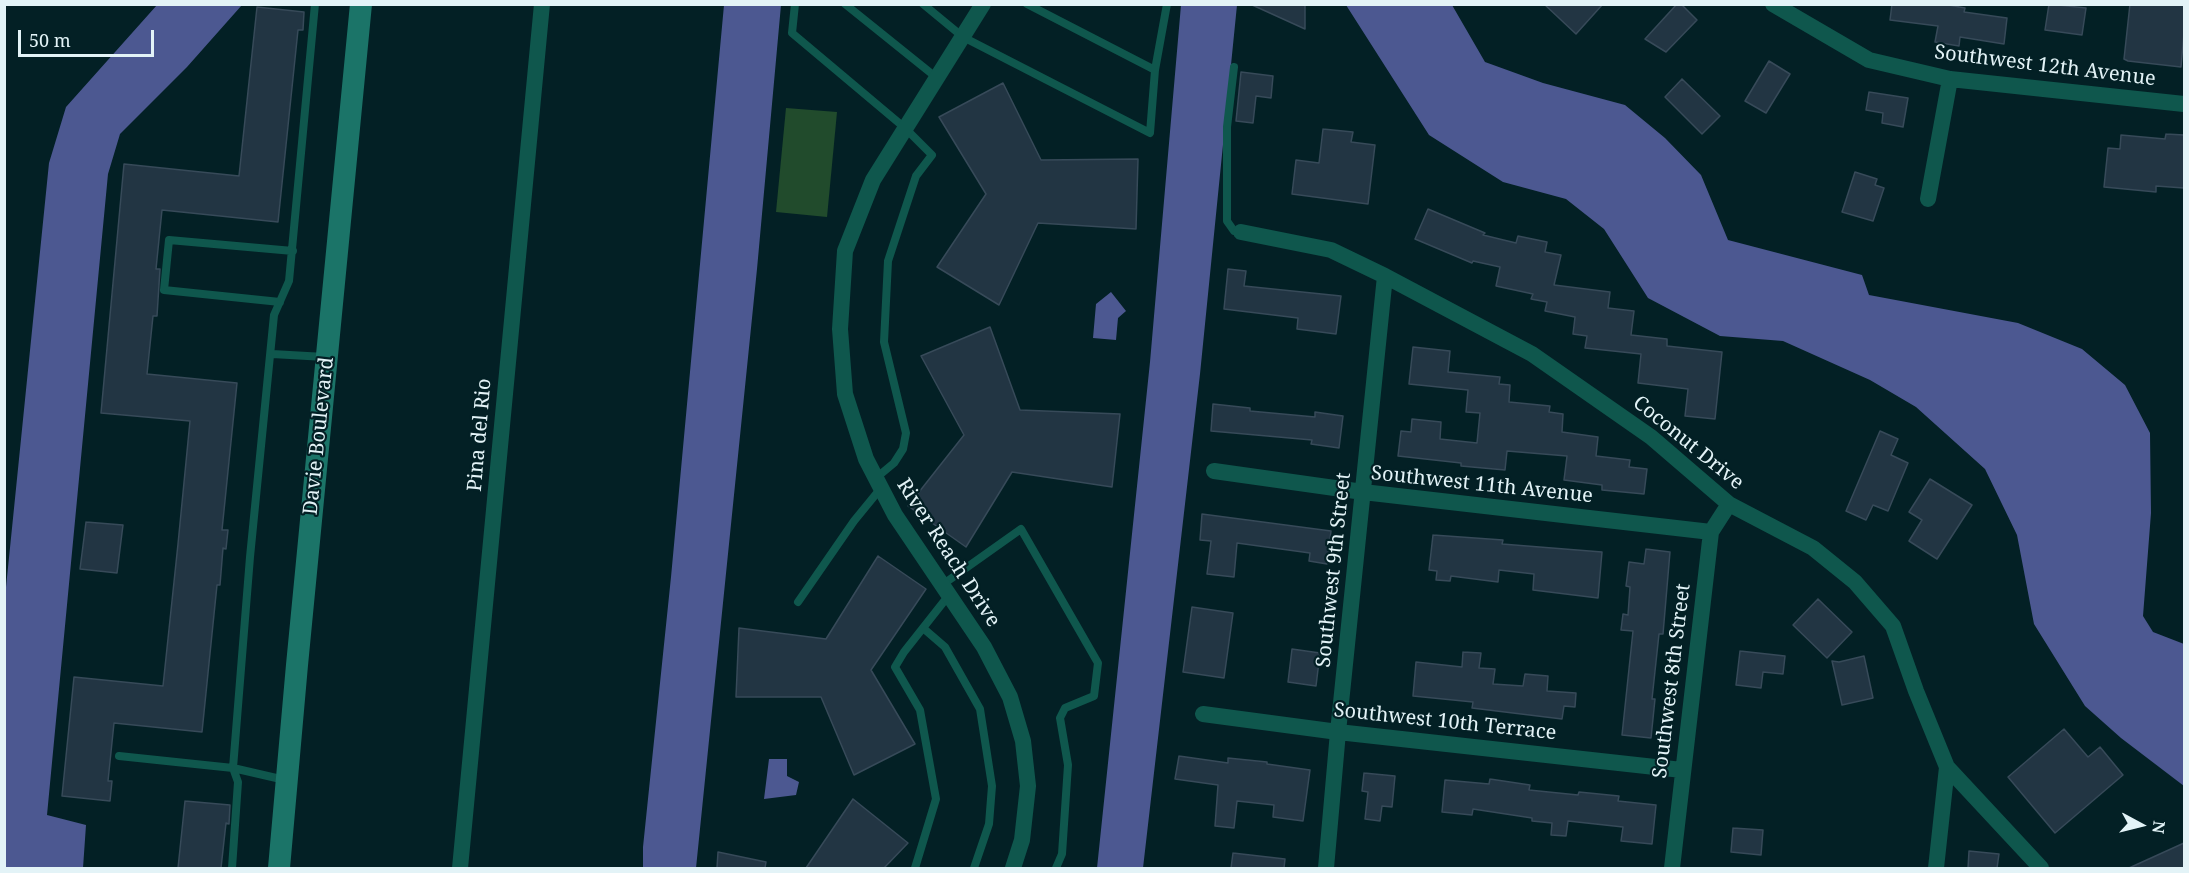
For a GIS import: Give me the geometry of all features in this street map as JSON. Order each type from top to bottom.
[{"type":"main road","name":"Davie Boulevard","points":[[279,868],[361,4]]},
{"type":"street","name":"Pina del Rio","points":[[460,868],[542,4]]},
{"type":"street","name":"River Reach Drive","points":[[982,4],[873,180],[846,251],[840,329],[846,394],[866,459],[895,514],[984,647],[1010,697],[1023,741],[1028,786],[1022,840],[1013,868]]},
{"type":"street","name":"Southwest 12th Avenue","points":[[1773,4],[1869,60],[1950,79],[2184,104]]},
{"type":"street","points":[[1928,199],[1950,79]]},
{"type":"street","name":"Coconut Drive","points":[[1241,232],[1331,250],[1532,354],[1651,437],[1728,504],[1813,548],[1855,582],[1893,626],[1947,767],[2041,868]]},
{"type":"street","name":"Southwest 9th Street","points":[[1326,868],[1385,276]]},
{"type":"street","name":"Southwest 11th Avenue","points":[[1214,471],[1363,492],[1711,532]]},
{"type":"street","name":"Southwest 8th Street","points":[[1672,868],[1711,532],[1728,504]]},
{"type":"street","name":"Southwest 10th Terrace","points":[[1203,714],[1338,732],[1682,770]]},
{"type":"street","points":[[1936,868],[1947,767]]},
{"type":"lane","points":[[232,868],[238,782],[233,768],[250,556],[272,354],[274,315],[290,281],[315,4]]},
{"type":"lane","points":[[795,4],[792,33],[905,128],[932,155],[916,176],[888,261],[884,342],[906,433],[903,449],[798,602]]},
{"type":"lane","points":[[845,4],[937,78]]},
{"type":"lane","points":[[923,4],[963,37],[1150,133],[1155,70],[1167,4]]},
{"type":"lane","points":[[1027,4],[1155,70]]},
{"type":"lane","points":[[1234,67],[1227,127],[1227,221],[1234,231],[1241,232]]},
{"type":"lane","points":[[280,302],[164,290],[169,240],[293,251]]},
{"type":"lane","points":[[272,354],[326,357]]},
{"type":"lane","points":[[915,868],[936,799],[920,710],[895,667],[923,628],[945,590],[1021,529],[1098,663],[1094,696],[1065,708],[1060,718],[1068,765],[1062,854],[1056,868]]},
{"type":"lane","points":[[923,628],[945,647],[980,709],[992,786],[989,824],[974,868]]},
{"type":"lane","points":[[119,756],[233,768],[286,780]]},
{"type":"green space","points":[[786,108],[837,112],[827,217],[776,212]]},
{"type":"water","points":[[157,5],[242,5],[187,67],[120,134],[108,174],[47,815],[86,825],[83,868],[5,868],[5,597],[49,163],[66,107]]},
{"type":"water","points":[[724,5],[781,5],[757,269],[696,868],[643,868],[643,847],[671,577]]},
{"type":"water","points":[[1181,5],[1237,5],[1200,374],[1143,868],[1097,868],[1150,362]]},
{"type":"water","points":[[1346,5],[1452,5],[1485,62],[1543,83],[1625,105],[1665,138],[1701,175],[1728,240],[1862,275],[1869,295],[2018,323],[2082,349],[2125,385],[2150,433],[2151,513],[2143,616],[2153,632],[2184,644],[2184,786],[2121,738],[2085,706],[2034,624],[2017,535],[1985,469],[1916,407],[1870,380],[1783,341],[1720,336],[1648,298],[1604,229],[1566,199],[1503,182],[1429,135]]},
{"type":"water","points":[[1111,292],[1126,311],[1118,318],[1116,340],[1093,338],[1096,304]]},
{"type":"water","points":[[769,759],[787,759],[787,776],[799,782],[796,795],[764,799]]},
{"type":"building","points":[[1250,4],[1305,4],[1305,29]]},
{"type":"building","points":[[1544,4],[1603,4],[1576,34]]},
{"type":"building","points":[[1677,4],[1681,4],[1697,20],[1666,52],[1645,39]]},
{"type":"building","points":[[1892,4],[1943,4],[1965,8],[1964,12],[2007,18],[2004,44],[1960,37],[1959,46],[1935,42],[1938,26],[1890,20]]},
{"type":"building","points":[[2049,4],[2086,8],[2082,35],[2045,30]]},
{"type":"building","points":[[2130,4],[2184,4],[2181,67],[2124,59]]},
{"type":"building","points":[[257,7],[304,12],[303,30],[298,30],[278,222],[162,210],[156,269],[160,269],[157,316],[153,316],[147,374],[237,383],[222,530],[228,530],[226,549],[223,548],[220,585],[217,585],[202,732],[114,723],[108,781],[112,781],[110,801],[62,796],[74,677],[163,686],[178,544],[190,421],[101,413],[124,164],[239,176]]},
{"type":"building","points":[[1769,61],[1790,74],[1766,113],[1745,101]]},
{"type":"building","points":[[1241,72],[1273,76],[1271,98],[1256,96],[1253,123],[1236,121]]},
{"type":"building","points":[[1682,79],[1720,116],[1702,134],[1665,97]]},
{"type":"building","points":[[1003,83],[1041,160],[1138,159],[1136,229],[1038,223],[999,305],[937,267],[986,194],[939,117]]},
{"type":"building","points":[[1869,92],[1908,98],[1903,127],[1882,123],[1883,113],[1866,110]]},
{"type":"building","points":[[1323,129],[1353,132],[1351,142],[1375,145],[1368,204],[1292,194],[1296,160],[1319,163]]},
{"type":"building","points":[[2166,134],[2184,135],[2184,188],[2156,186],[2156,192],[2104,187],[2108,148],[2120,149],[2121,135],[2165,139]]},
{"type":"building","points":[[1855,172],[1877,179],[1875,185],[1884,188],[1873,221],[1842,212]]},
{"type":"building","points":[[1428,209],[1485,233],[1483,235],[1516,243],[1518,236],[1547,242],[1545,252],[1561,255],[1554,285],[1610,292],[1608,308],[1634,311],[1631,335],[1667,339],[1667,346],[1722,352],[1715,419],[1685,416],[1688,389],[1638,383],[1641,354],[1585,348],[1587,336],[1573,334],[1575,317],[1545,311],[1547,302],[1531,299],[1533,294],[1496,286],[1500,267],[1473,261],[1472,263],[1415,239]]},
{"type":"building","points":[[1228,269],[1246,271],[1244,286],[1341,296],[1336,334],[1297,329],[1298,318],[1224,309]]},
{"type":"building","points":[[990,327],[1020,410],[1120,414],[1112,487],[1012,472],[966,547],[908,506],[964,435],[921,356]]},
{"type":"building","points":[[1413,347],[1450,351],[1448,372],[1500,377],[1499,384],[1510,385],[1509,402],[1550,406],[1549,412],[1563,414],[1562,432],[1598,437],[1596,456],[1630,460],[1629,467],[1647,469],[1644,494],[1602,490],[1602,485],[1564,480],[1567,456],[1507,451],[1505,470],[1398,456],[1401,431],[1411,432],[1412,419],[1441,422],[1440,439],[1477,443],[1480,413],[1466,412],[1468,390],[1409,384]]},
{"type":"building","points":[[1213,404],[1250,408],[1250,411],[1315,417],[1315,412],[1343,416],[1339,448],[1311,444],[1312,440],[1211,431]]},
{"type":"building","points":[[1880,431],[1898,439],[1891,455],[1908,463],[1888,511],[1873,505],[1866,520],[1846,511]]},
{"type":"building","points":[[1930,479],[1972,505],[1937,559],[1909,541],[1922,520],[1909,512]]},
{"type":"building","points":[[1202,514],[1331,531],[1327,564],[1309,561],[1310,553],[1237,543],[1234,577],[1207,574],[1211,541],[1200,540]]},
{"type":"building","points":[[86,522],[123,525],[117,573],[80,569]]},
{"type":"building","points":[[1433,535],[1503,540],[1502,544],[1602,552],[1598,598],[1533,590],[1534,574],[1499,570],[1498,582],[1451,576],[1450,581],[1436,580],[1437,571],[1429,570]]},
{"type":"building","points":[[1646,549],[1670,552],[1663,634],[1659,634],[1652,699],[1655,699],[1651,738],[1622,735],[1633,631],[1621,630],[1623,614],[1628,615],[1630,587],[1626,586],[1629,562],[1644,564]]},
{"type":"building","points":[[878,556],[926,589],[871,670],[915,744],[854,775],[821,697],[736,697],[739,628],[826,639]]},
{"type":"building","points":[[1818,599],[1852,632],[1827,658],[1793,625]]},
{"type":"building","points":[[1192,607],[1233,613],[1224,678],[1183,672]]},
{"type":"building","points":[[1292,649],[1320,653],[1316,686],[1288,682]]},
{"type":"building","points":[[1740,651],[1785,656],[1783,674],[1763,672],[1761,688],[1736,685]]},
{"type":"building","points":[[1463,652],[1481,653],[1479,668],[1495,669],[1493,684],[1523,686],[1525,674],[1548,676],[1547,691],[1576,693],[1575,707],[1564,706],[1562,719],[1472,708],[1473,702],[1413,696],[1416,662],[1462,667]]},
{"type":"building","points":[[1864,656],[1873,698],[1842,705],[1832,661],[1839,662]]},
{"type":"building","points":[[2064,729],[2088,757],[2100,747],[2123,775],[2055,833],[2008,777]]},
{"type":"building","points":[[1179,756],[1228,763],[1228,758],[1267,762],[1267,764],[1310,770],[1303,821],[1273,817],[1274,805],[1237,801],[1234,828],[1215,826],[1218,785],[1175,779]]},
{"type":"building","points":[[1364,773],[1395,776],[1392,807],[1382,806],[1380,821],[1365,819],[1368,792],[1362,791]]},
{"type":"building","points":[[1490,779],[1530,785],[1529,790],[1619,796],[1618,801],[1656,805],[1652,844],[1621,841],[1623,827],[1568,821],[1566,836],[1551,835],[1552,823],[1532,821],[1532,818],[1473,809],[1472,815],[1442,812],[1445,780],[1489,784]]},
{"type":"building","points":[[853,799],[908,843],[884,868],[806,868]]},
{"type":"building","points":[[185,801],[230,805],[221,868],[178,868]]},
{"type":"building","points":[[1733,828],[1763,830],[1761,855],[1731,852]]},
{"type":"building","points":[[2184,843],[2184,868],[2129,868]]},
{"type":"building","points":[[1969,851],[1999,854],[1997,868],[1968,868]]},
{"type":"building","points":[[718,852],[766,862],[765,868],[717,868]]},
{"type":"building","points":[[1233,853],[1285,859],[1284,868],[1231,868]]}]
